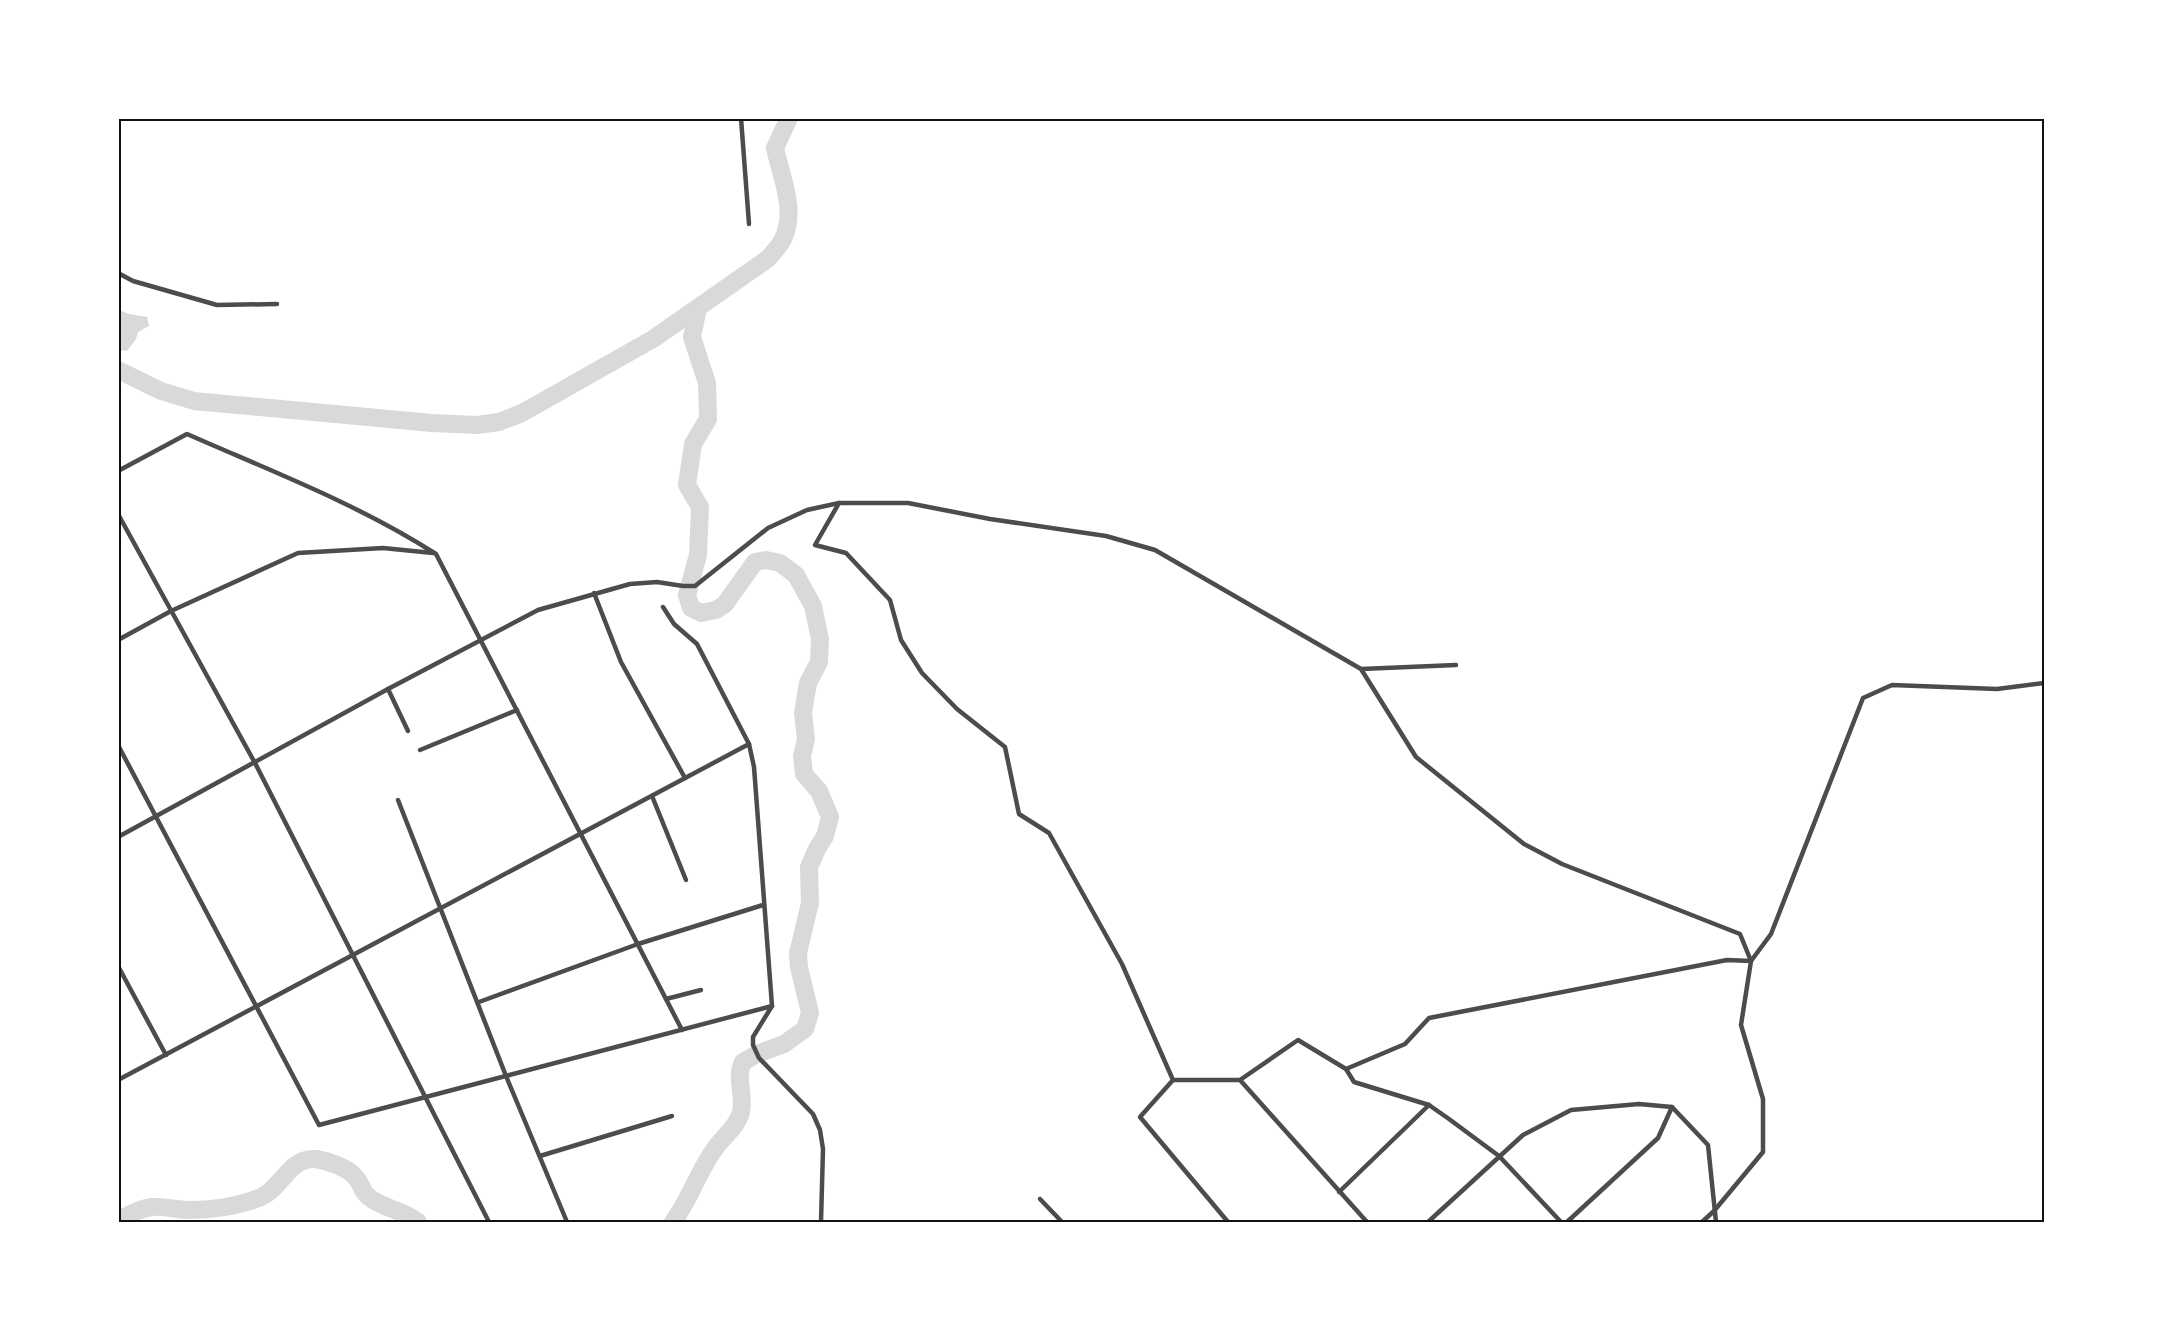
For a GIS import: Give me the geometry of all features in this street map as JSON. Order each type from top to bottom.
[{"type":"street","points":[[741,118],[749,224]]},
{"type":"street","points":[[118,273],[133,281],[217,305],[277,304]]},
{"type":"street","points":[[118,471],[187,434],[341,502],[403,533],[436,554],[682,1030]]},
{"type":"street","points":[[839,503],[815,545],[846,554],[883,592],[890,600],[901,640],[922,673],[957,709],[1005,747],[1019,814],[1049,833],[1122,964],[1173,1080]]},
{"type":"street","points":[[118,837],[388,689],[538,610],[630,584],[657,582],[695,586],[768,528],[807,510],[839,503],[908,503],[990,519],[1106,536],[1155,550],[1362,669],[1416,757],[1524,844],[1562,864],[1740,934],[1751,961]]},
{"type":"street","points":[[118,514],[255,763],[489,1222]]},
{"type":"street","points":[[118,640],[171,612],[298,554],[383,548],[436,554]]},
{"type":"street","points":[[594,593],[621,662],[685,778]]},
{"type":"street","points":[[663,607],[674,624],[696,644],[748,744],[754,767],[772,1006],[753,1037],[753,1044],[759,1058],[813,1114],[820,1130],[823,1149],[821,1222]]},
{"type":"street","points":[[1362,669],[1456,666]]},
{"type":"street","points":[[1702,1222],[1714,1211],[1763,1152],[1763,1098],[1741,1025],[1751,961],[1772,934],[1863,698],[1892,685],[1996,689],[2044,682]]},
{"type":"street","points":[[388,689],[408,731]]},
{"type":"street","points":[[420,750],[517,710]]},
{"type":"street","points":[[118,744],[319,1125],[772,1006]]},
{"type":"street","points":[[118,1080],[257,1008],[748,744]]},
{"type":"street","points":[[652,796],[686,880]]},
{"type":"street","points":[[398,800],[479,1002],[506,1076],[567,1222]]},
{"type":"street","points":[[479,1002],[638,944],[763,905]]},
{"type":"street","points":[[1346,1069],[1405,1044],[1430,1018],[1727,960],[1751,961]]},
{"type":"street","points":[[118,966],[166,1056]]},
{"type":"street","points":[[666,999],[701,990]]},
{"type":"street","points":[[1228,1222],[1140,1117],[1173,1080],[1240,1080],[1298,1040],[1346,1069],[1354,1082],[1429,1105],[1499,1156],[1562,1222]]},
{"type":"street","points":[[1240,1080],[1367,1222]]},
{"type":"street","points":[[1428,1222],[1523,1134],[1572,1110],[1639,1104],[1672,1107],[1708,1145],[1716,1222]]},
{"type":"street","points":[[1339,1192],[1429,1105]]},
{"type":"street","points":[[1567,1222],[1658,1138],[1672,1107]]},
{"type":"street","points":[[540,1156],[672,1116]]},
{"type":"street","points":[[1040,1199],[1062,1222]]},
{"type":"shaded area","points":[[119,310],[147,317],[149,326],[138,332],[127,351],[119,350]]},
{"type":"waterway","points":[[118,370],[161,391],[194,401],[432,423],[477,425],[499,422],[522,413],[653,339],[769,258],[782,242],[787,228],[788,205],[775,148],[789,118]]},
{"type":"waterway","points":[[673,1222],[708,1159],[739,1118],[742,1106],[740,1074],[743,1062],[784,1044],[805,1029],[810,1013],[798,953],[810,903],[809,867],[825,836],[830,817],[819,791],[804,774],[802,756],[806,739],[803,713],[808,683],[819,662],[820,639],[813,606],[796,575],[780,563],[766,560],[755,562],[725,604],[716,610],[701,613],[691,608],[687,595],[698,555],[700,507],[687,485],[693,444],[708,419],[707,383],[692,337],[698,308]]},
{"type":"waterway","points":[[118,1221],[135,1212],[152,1207],[207,1209],[253,1200],[269,1192],[299,1163],[316,1159],[344,1168],[354,1175],[369,1197],[418,1222]]}]
